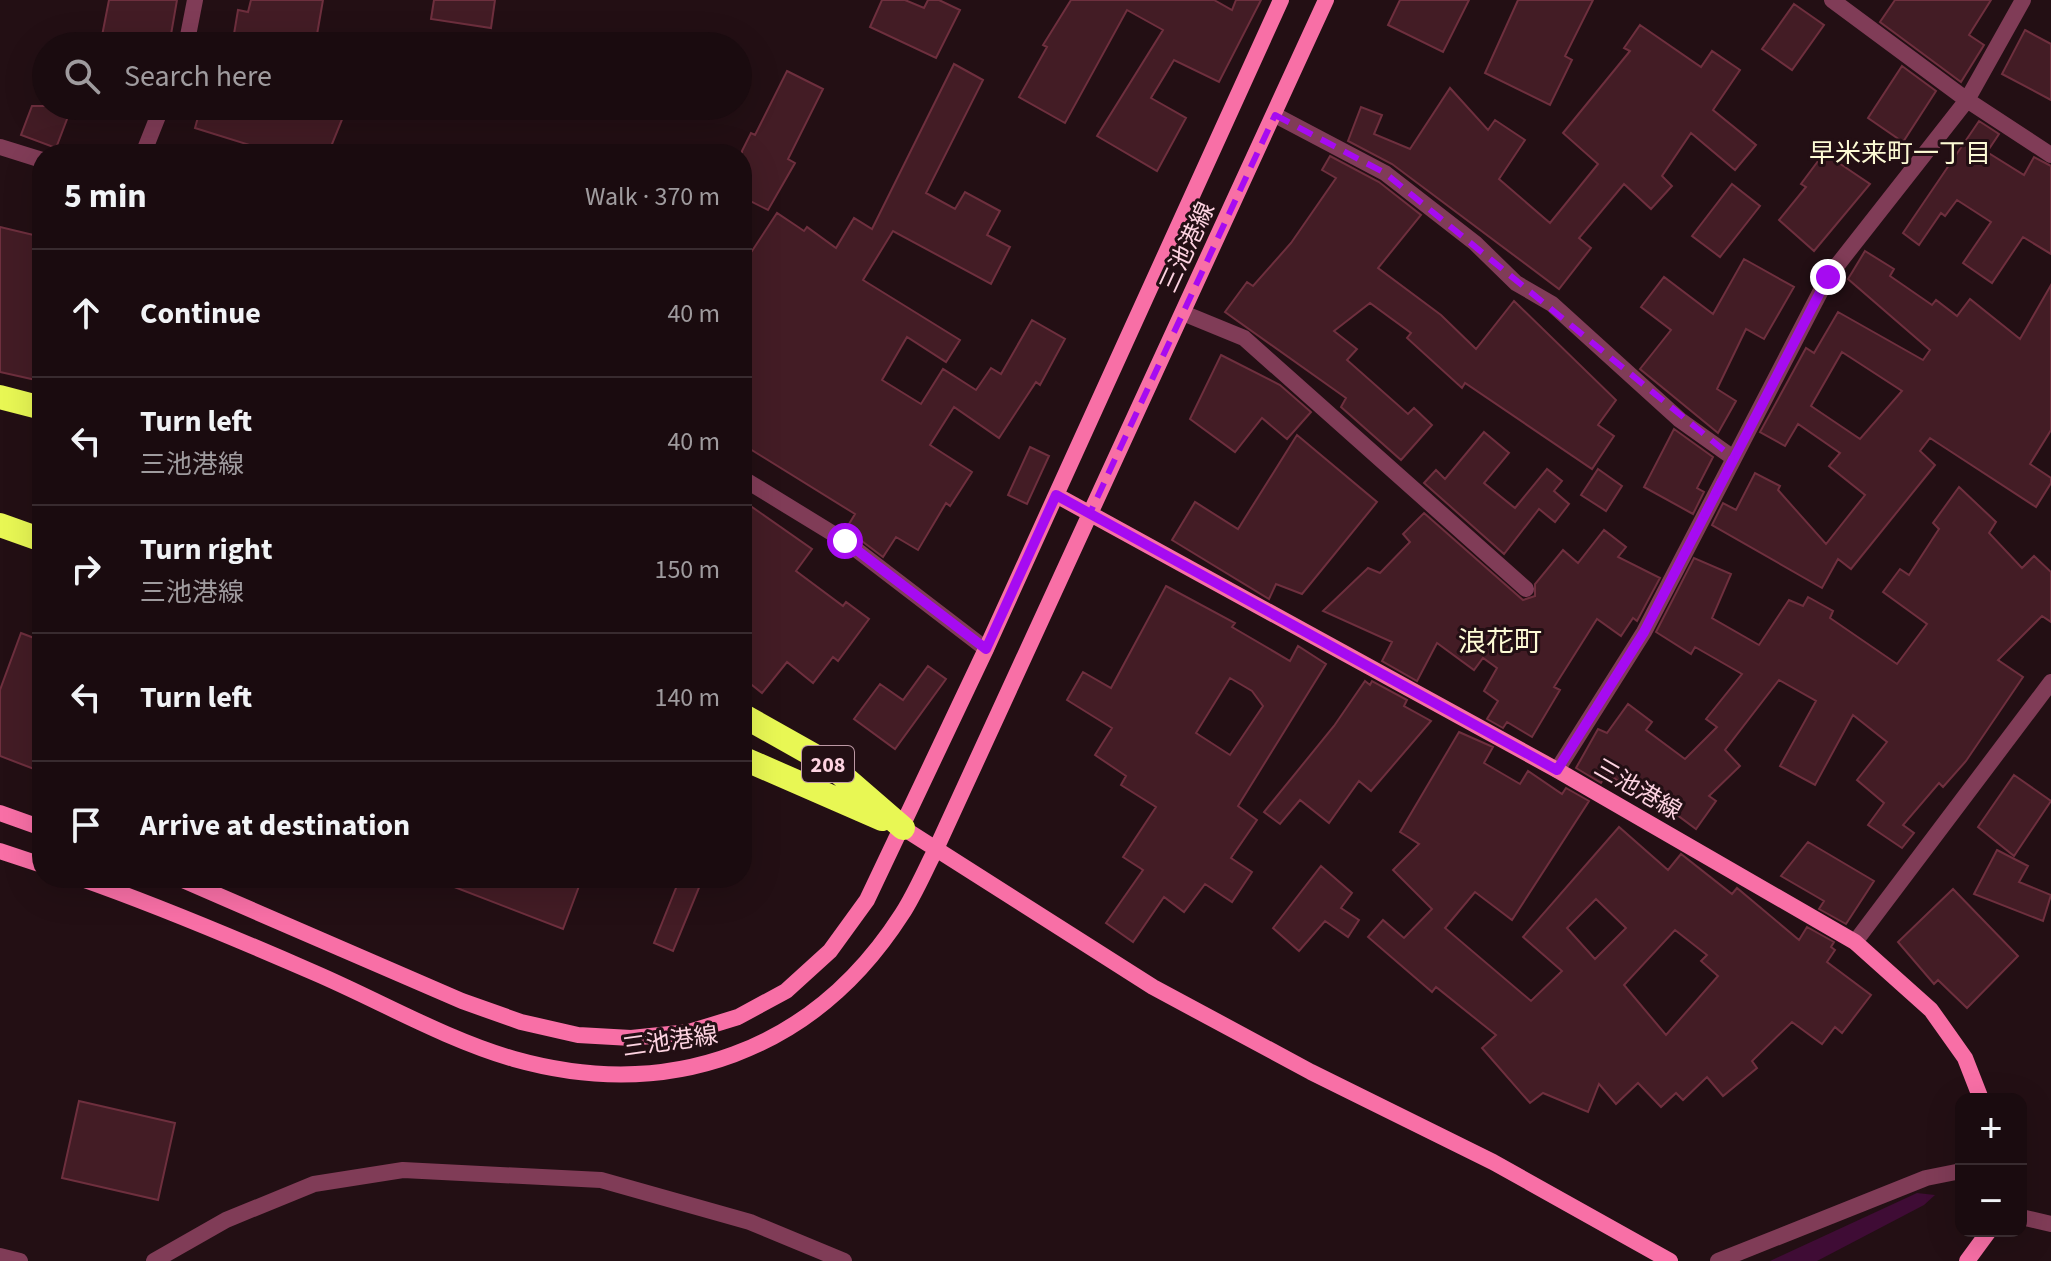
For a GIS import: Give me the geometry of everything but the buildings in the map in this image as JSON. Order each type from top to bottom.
[{"type":"highway","points":[[0,397],[32,405]]},
{"type":"highway","points":[[0,525],[32,536]]},
{"type":"highway","name":"208","points":[[752,721],[829,764],[903,828]]},
{"type":"highway","name":"208","points":[[752,762],[903,828]]},
{"type":"main road","name":"三池港線","points":[[201,888],[462,1001],[521,1022],[578,1035],[631,1038],[689,1032],[738,1017],[786,991],[840,939],[867,900],[903,828],[1281,0]]},
{"type":"main road","name":"三池港線","points":[[109,888],[141,899],[513,1058],[571,1071],[629,1074],[688,1068],[746,1053],[806,1019],[858,971],[902,914],[936,849],[1326,0]]},
{"type":"main road","name":"三池港線","points":[[1056,495],[1557,770],[1855,942],[1931,1010],[1965,1058],[1979,1093]]},
{"type":"main road","points":[[0,813],[32,824]]},
{"type":"main road","points":[[903,828],[1153,987],[1311,1072],[1493,1162],[1670,1261]]},
{"type":"main road","points":[[0,851],[32,862]]},
{"type":"main road","points":[[1967,1261],[1985,1237]]},
{"type":"street","points":[[189,32],[195,0]]},
{"type":"street","points":[[1832,0],[1967,100],[2051,155]]},
{"type":"street","points":[[1557,770],[1644,632],[1732,457],[1828,277],[1967,100],[2023,0]]},
{"type":"street","points":[[1275,115],[1385,173],[1475,243],[1516,283],[1552,304],[1680,420],[1732,457]]},
{"type":"street","points":[[147,144],[156,120]]},
{"type":"street","points":[[0,147],[32,157]]},
{"type":"street","points":[[1183,313],[1244,338],[1526,589]]},
{"type":"street","points":[[752,484],[845,541],[986,649]]},
{"type":"street","points":[[1855,942],[2051,682]]},
{"type":"street","points":[[154,1261],[226,1220],[314,1184],[403,1170],[601,1180],[750,1222],[844,1261]]},
{"type":"street","points":[[1718,1261],[1926,1178],[1955,1172]]},
{"type":"street","points":[[2027,1218],[2051,1224]]},
{"type":"street","points":[[0,1256],[20,1261]]},
{"type":"highlighted area","points":[[1275,115],[1385,173],[1732,457],[1644,632],[1557,770],[1090,513]]},
{"type":"shaded area","points":[[1917,1193],[1935,1195],[1924,1205],[1817,1261],[1770,1261]]},
{"type":"district","name":"早米来町一丁目","points":[[1900,153]]},
{"type":"district","name":"浪花町","points":[[1500,641]]},
{"type":"route","points":[[845,541],[986,649],[1056,495],[1355,662],[1557,770],[1644,632],[1732,457],[1828,277]]}]
